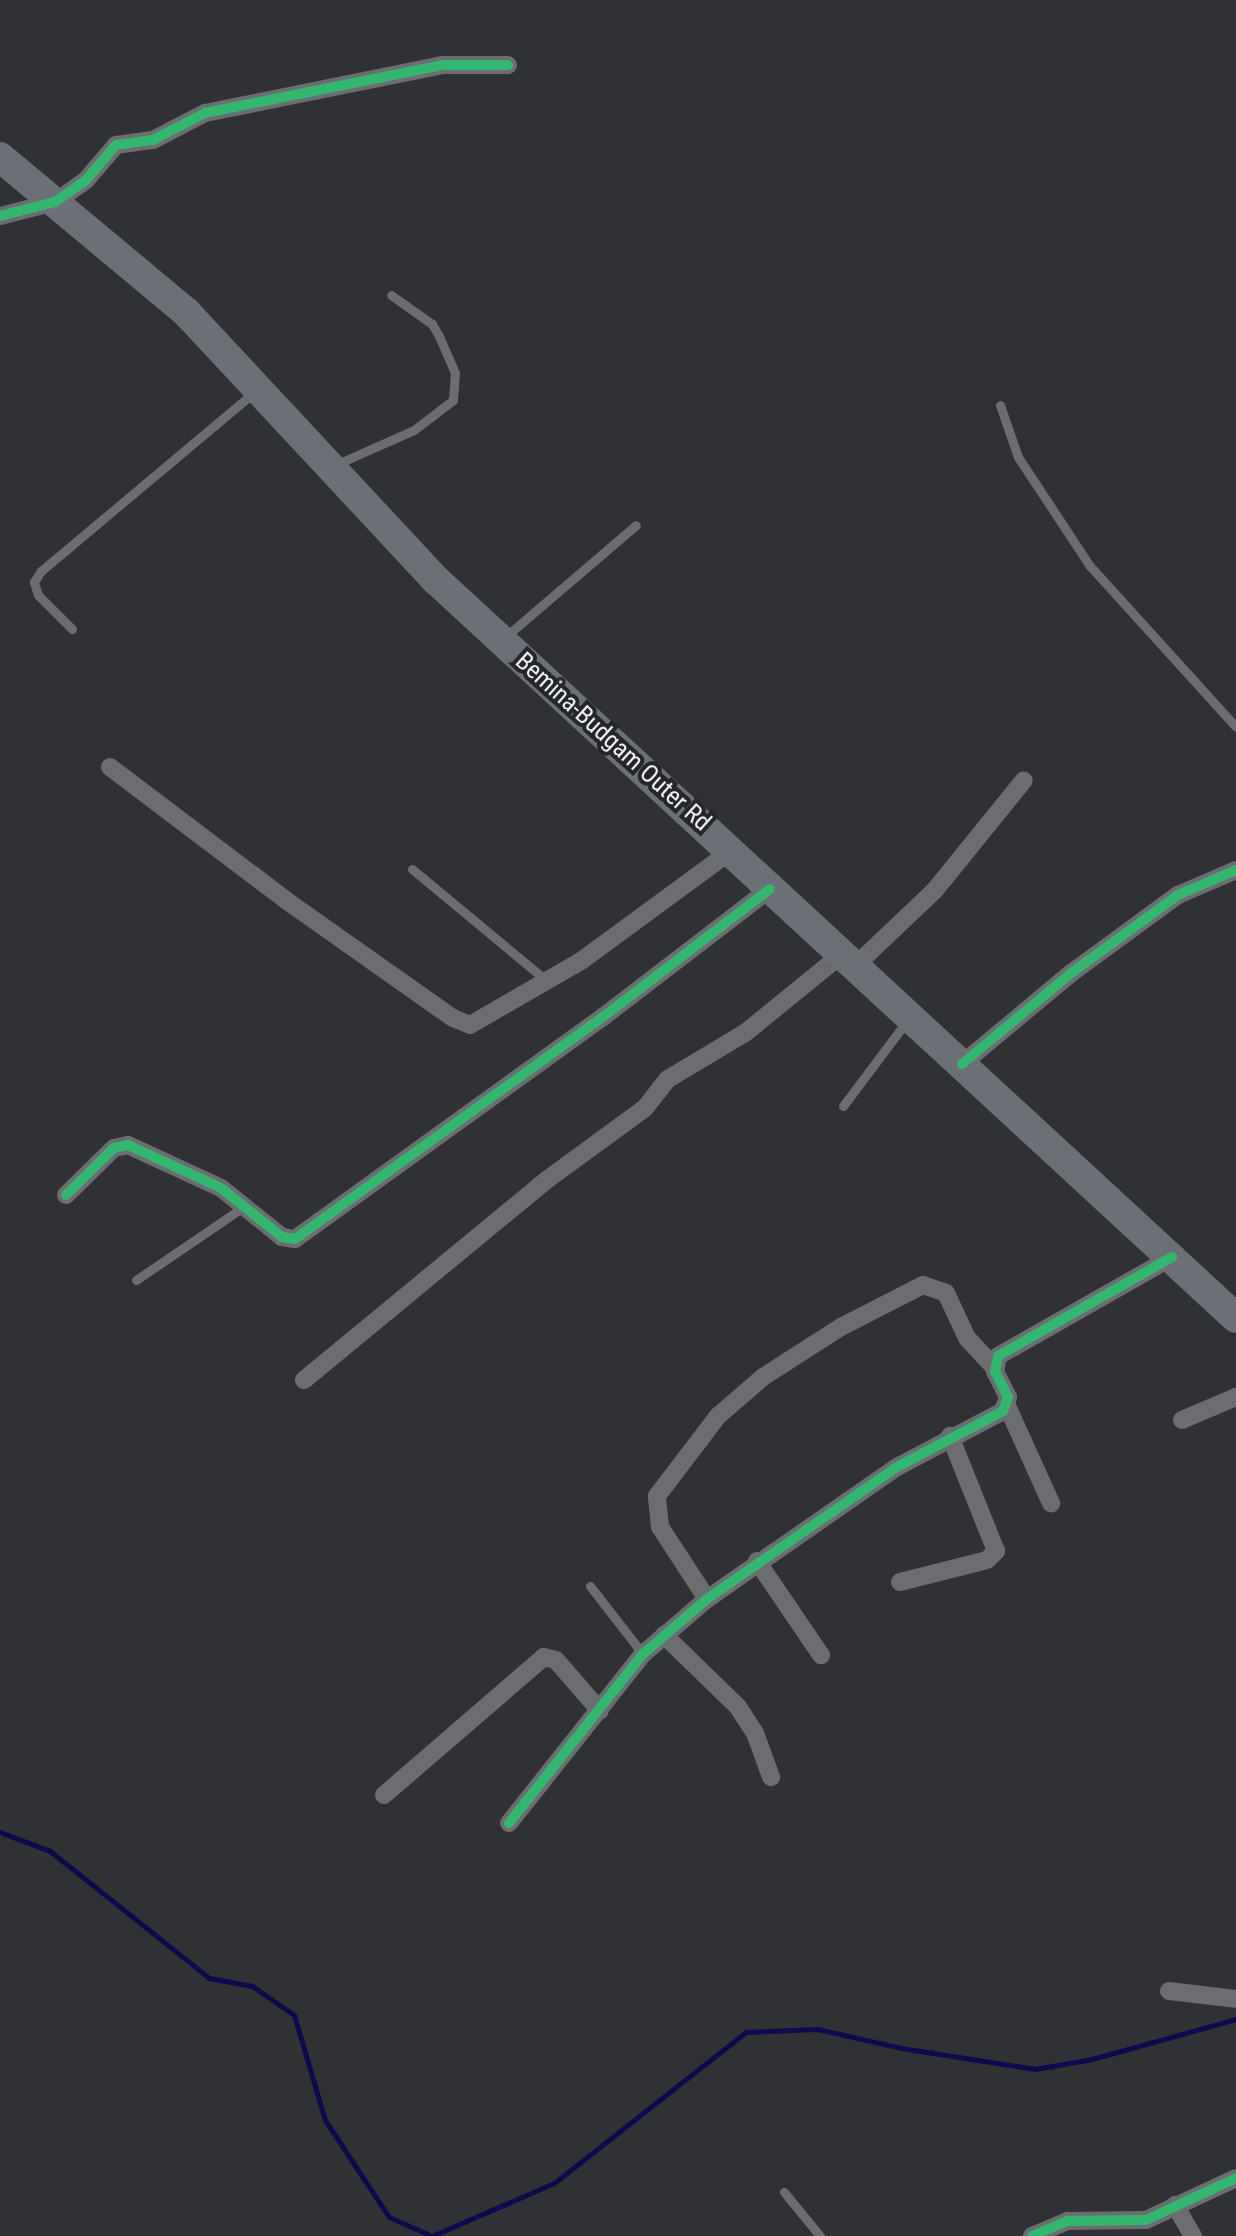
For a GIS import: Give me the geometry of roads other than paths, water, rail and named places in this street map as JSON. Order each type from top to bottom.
[{"type":"highway","name":"Bemina-Budgam Outer Rd","points":[[0,157],[156,284],[426,570],[1236,1318]]},
{"type":"street","points":[[0,216],[55,202],[86,180],[116,146],[153,140],[205,114],[442,65],[508,66]]},
{"type":"street","points":[[110,768],[287,901],[464,1023],[478,1024],[548,982],[731,851]]},
{"type":"street","points":[[304,1380],[548,1179],[645,1108],[668,1079],[745,1033],[848,961],[935,890],[1024,780]]},
{"type":"street","points":[[962,1064],[1070,974],[1178,895],[1236,870]]},
{"type":"street","points":[[66,1196],[123,1144],[208,1181],[248,1205],[288,1240],[302,1236],[770,889]]},
{"type":"street","points":[[994,1367],[998,1356],[1172,1256]]},
{"type":"street","points":[[707,1598],[660,1527],[657,1496],[718,1416],[763,1377],[841,1326],[923,1285],[946,1293],[967,1338],[994,1367],[1008,1398],[1007,1406],[1051,1502]]},
{"type":"street","points":[[1182,1420],[1236,1397]]},
{"type":"street","points":[[509,1823],[643,1654],[707,1598],[757,1560],[950,1436],[1007,1406]]},
{"type":"street","points":[[900,1582],[987,1560],[996,1551],[950,1436]]},
{"type":"street","points":[[757,1560],[821,1655]]},
{"type":"street","points":[[664,1635],[738,1707],[754,1733],[771,1778]]},
{"type":"street","points":[[384,1795],[544,1658],[556,1660],[600,1711]]},
{"type":"street","points":[[1169,1991],[1236,1999]]},
{"type":"street","points":[[1032,2236],[1068,2221],[1134,2223],[1236,2178]]},
{"type":"street","points":[[1175,2206],[1193,2236]]},
{"type":"lane","points":[[329,468],[414,430],[453,400],[454,373],[439,336],[432,324],[392,295]]},
{"type":"lane","points":[[72,629],[38,596],[34,582],[41,570],[258,389]]},
{"type":"lane","points":[[1000,405],[1018,457],[1090,566],[1236,727]]},
{"type":"lane","points":[[501,640],[636,525]]},
{"type":"lane","points":[[412,869],[548,982]]},
{"type":"lane","points":[[844,1106],[911,1015]]},
{"type":"lane","points":[[136,1280],[248,1205]]},
{"type":"lane","points":[[590,1586],[643,1654]]},
{"type":"lane","points":[[784,2192],[820,2236]]},
{"type":"waterway","points":[[0,1832],[50,1851],[209,1978],[252,1986],[294,2015],[325,2120],[389,2217],[432,2236],[554,2183],[746,2032],[817,2029],[901,2048],[1035,2069],[1092,2059],[1236,2019]]}]
